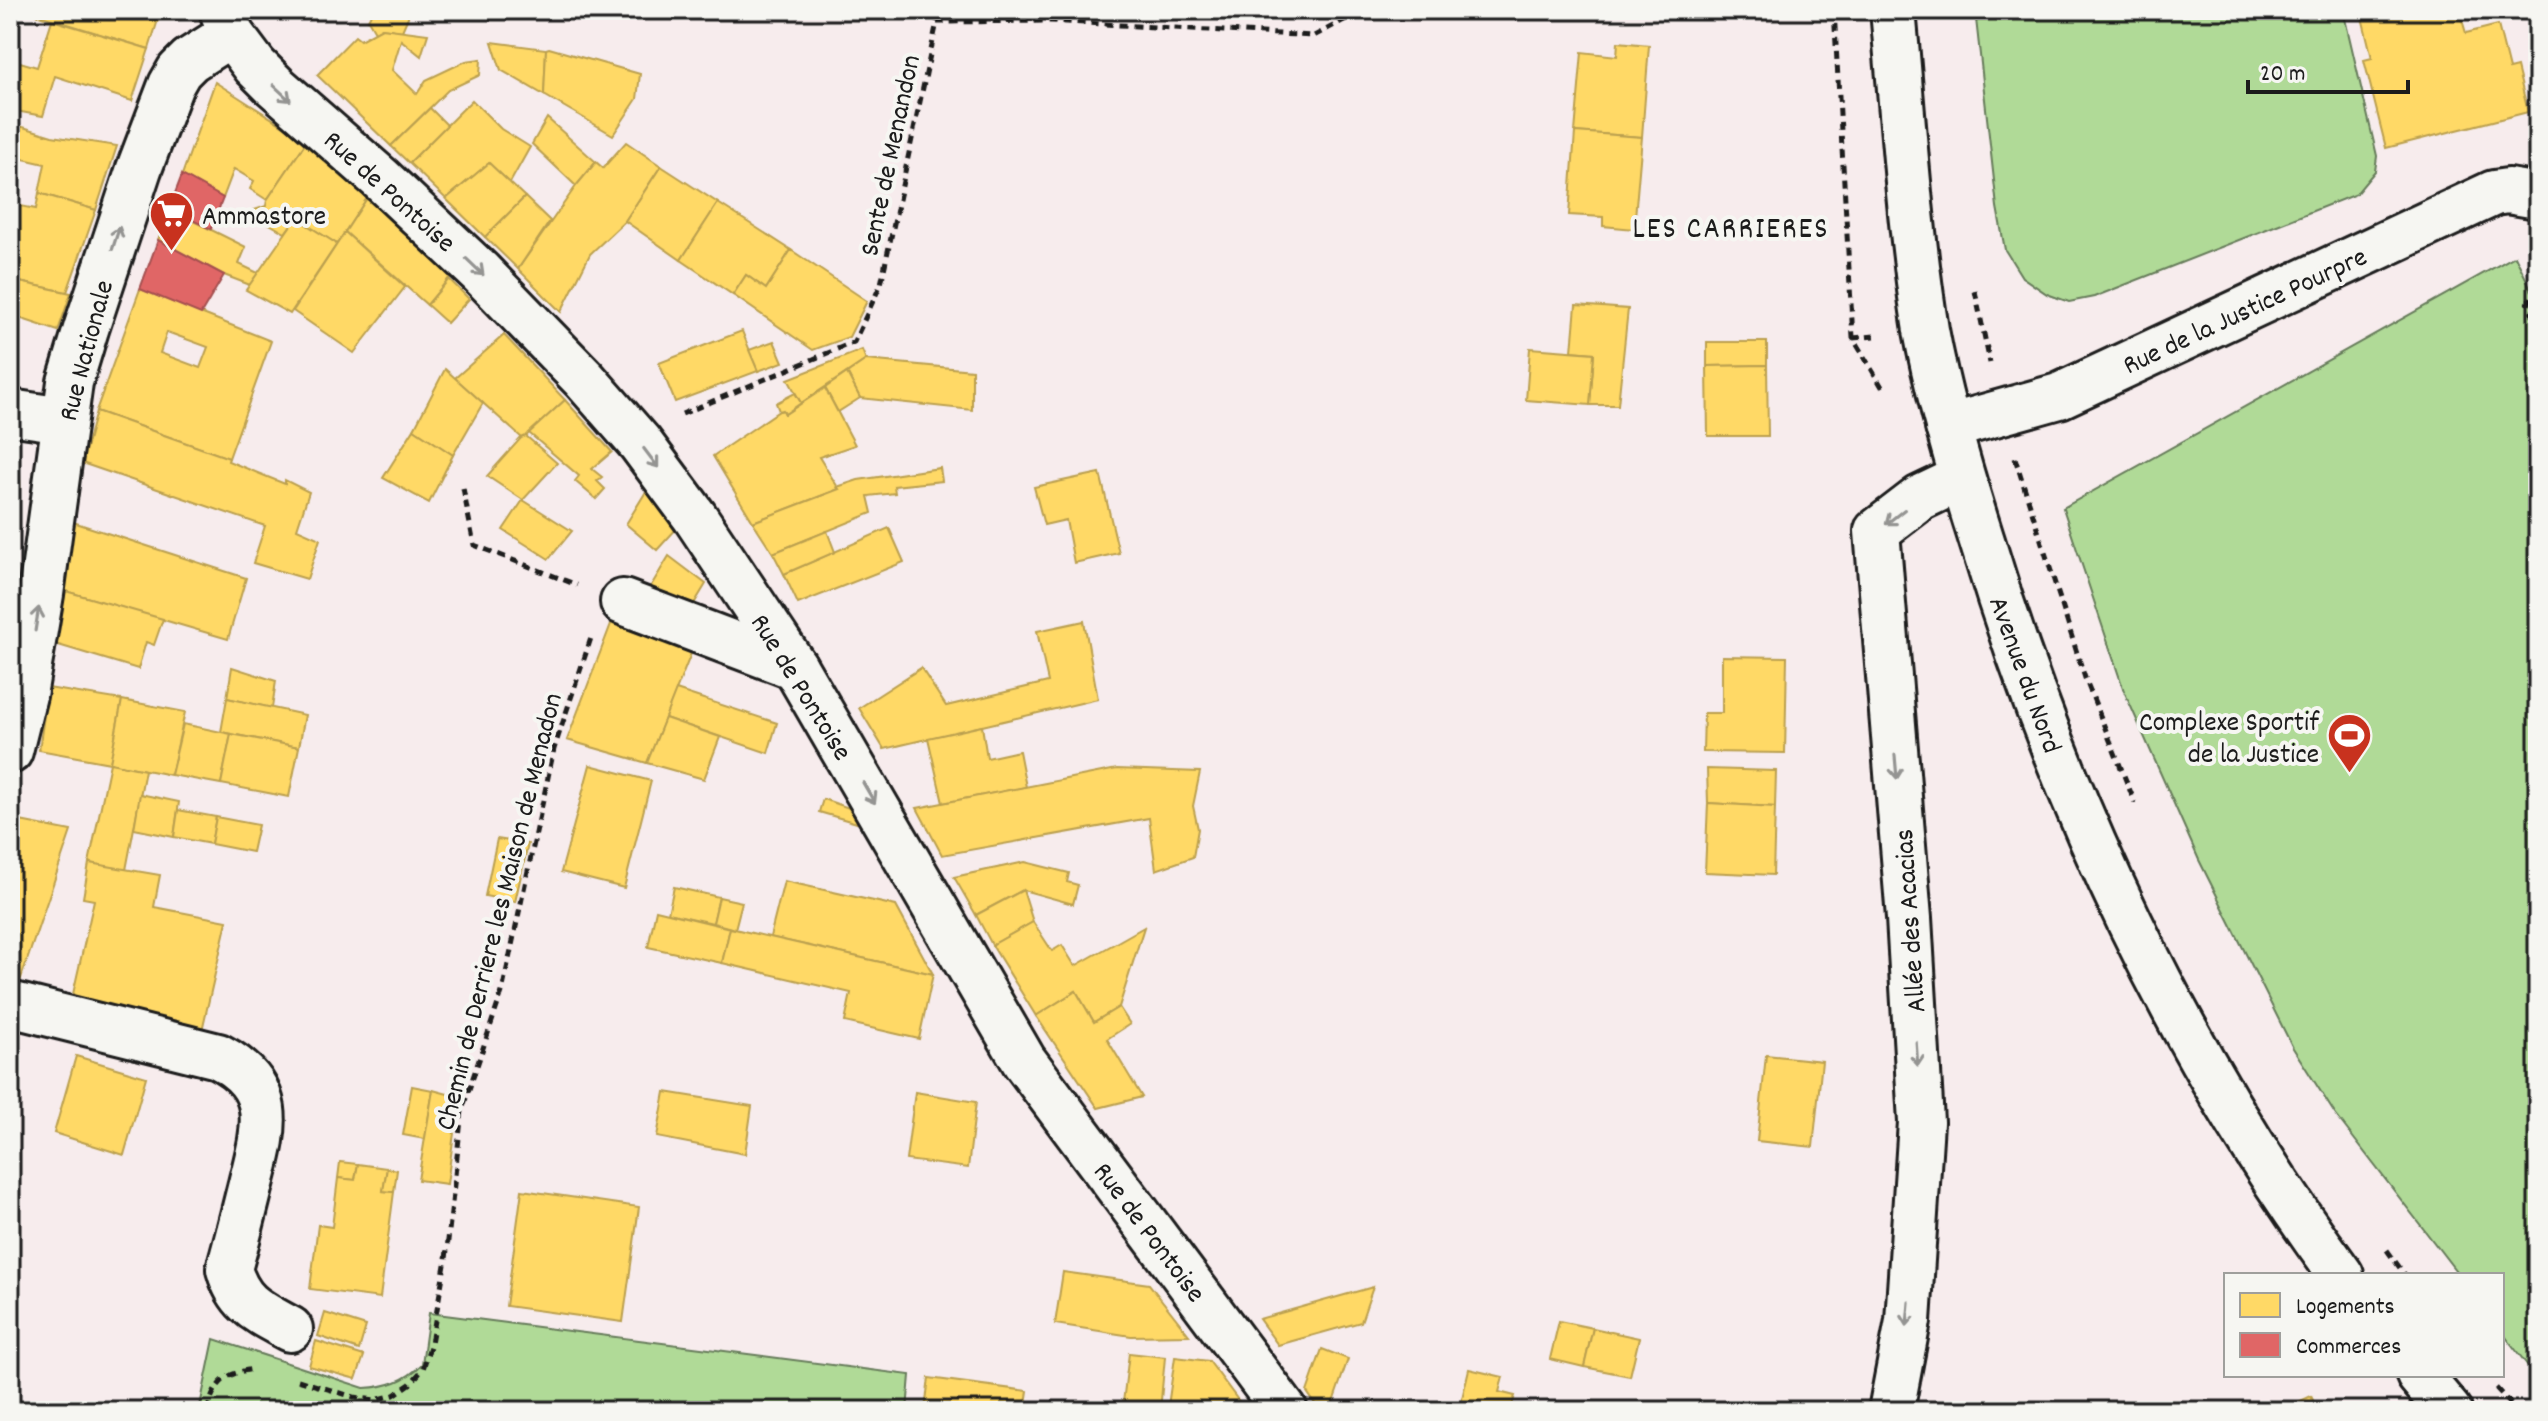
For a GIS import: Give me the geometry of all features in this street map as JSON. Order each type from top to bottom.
[{"type":"street","name":"Avenue du Nord","points":[[1893,10],[1916,256],[1927,332],[1962,478],[2020,662],[2105,872],[2232,1111],[2306,1227],[2340,1273]]},
{"type":"street","name":"Rue de Pontoise","points":[[227,22],[255,66],[480,272],[584,379],[640,443],[695,517],[795,667],[1024,1061],[1285,1411]]},
{"type":"street","name":"Rue Nationale","points":[[10,751],[24,695],[41,594],[70,382],[139,169],[171,85],[179,71],[227,22]]},
{"type":"street","name":"Rue de la Justice Pourpre","points":[[1948,427],[2059,396],[2494,193],[2508,191],[2538,196]]},
{"type":"street","points":[[10,412],[63,420]]},
{"type":"street","name":"Allée des Acacias","points":[[1891,1411],[1908,1321],[1921,1122],[1909,918],[1877,531],[1920,498],[1962,478]]},
{"type":"street","points":[[614,599],[795,667]]},
{"type":"street","points":[[10,1004],[218,1056],[239,1067],[251,1080],[263,1116],[262,1139],[229,1269],[234,1287],[250,1307],[290,1329]]},
{"type":"street","points":[[2421,1377],[2449,1411]]},
{"type":"path","name":"Sente de Menandon","points":[[640,443],[682,414],[854,342],[881,284],[937,22],[1050,21],[1314,36],[1363,10]]},
{"type":"path","points":[[1834,10],[1853,338]]},
{"type":"path","points":[[2536,284],[2528,305],[2538,324]]},
{"type":"path","points":[[1980,322],[2001,413],[2085,678],[2137,809]]},
{"type":"path","points":[[463,488],[474,545],[614,599]]},
{"type":"path","name":"Chemin de Derriere les Maison de Menadon","points":[[287,1376],[354,1397],[375,1400],[394,1395],[410,1384],[423,1369],[431,1343],[446,1259],[462,1110],[502,992],[554,749],[614,599]]},
{"type":"path","points":[[2379,1239],[2404,1273]]},
{"type":"path","points":[[207,1411],[217,1385],[230,1374],[251,1369],[263,1370]]},
{"type":"path","points":[[2494,1385],[2517,1411]]},
{"type":"green space","points":[[1975,10],[2343,10],[2377,156],[2375,171],[2356,194],[2094,297],[2069,302],[2047,294],[2022,277],[2005,250],[1997,207]]},
{"type":"green space","name":"Complexe Sportif de la Justice","points":[[2515,256],[2538,303],[2538,1379],[2504,1335],[2504,1273],[2457,1273],[2335,1114],[2293,1048],[2199,860],[2124,691],[2063,508]]},
{"type":"green space","points":[[429,1313],[910,1375],[907,1411],[199,1411],[214,1339],[364,1388],[403,1379],[422,1364]]},
{"type":"building: Logements","points":[[22,10],[161,10],[149,49]]},
{"type":"building: Logements","points":[[373,10],[411,10],[402,31],[382,28],[375,32],[368,20]]},
{"type":"building: Logements","points":[[2371,10],[2459,10],[2466,33],[2498,25],[2509,69],[2517,67],[2528,112],[2386,148],[2364,60],[2372,58],[2361,13]]},
{"type":"building: Logements","points":[[52,20],[149,49],[132,101],[55,76],[43,116],[10,110],[10,59],[37,67]]},
{"type":"building: Logements","points":[[382,28],[428,34],[421,56],[401,40],[392,70],[417,94],[426,80],[466,61],[481,59],[480,75],[448,90],[391,146],[317,75],[355,36],[360,40]]},
{"type":"building: Logements","points":[[492,42],[546,49],[544,95],[501,70]]},
{"type":"building: Logements","points":[[1618,42],[1649,45],[1642,137],[1575,132],[1582,52],[1617,56]]},
{"type":"building: Logements","points":[[546,49],[640,74],[637,99],[613,135],[544,95]]},
{"type":"building: Logements","points":[[215,82],[307,141],[267,200],[250,189],[254,181],[234,169],[223,198],[182,175]]},
{"type":"building: Logements","points":[[472,100],[501,129],[530,147],[510,183],[489,163],[446,199],[409,163]]},
{"type":"building: Logements","points":[[430,108],[447,125],[409,163],[391,146]]},
{"type":"building: Logements","points":[[547,118],[596,162],[576,186],[532,144]]},
{"type":"building: Logements","points":[[10,123],[52,136],[117,146],[96,210],[39,193],[45,164],[10,156]]},
{"type":"building: Logements","points":[[1575,132],[1642,137],[1634,229],[1603,226],[1603,217],[1569,215]]},
{"type":"building: Logements","points":[[307,141],[371,192],[337,244],[296,218],[285,233],[249,212],[266,206]]},
{"type":"building: Logements","points":[[626,142],[661,166],[625,221],[590,254],[561,312],[518,269],[596,162],[603,168]]},
{"type":"building: Logements","points":[[489,163],[525,197],[485,237],[446,199]]},
{"type":"building: Logements","points":[[661,166],[718,203],[681,260],[625,221]]},
{"type":"building: Logements","points":[[371,192],[455,271],[427,305],[345,232]]},
{"type":"building: Logements","points":[[39,193],[96,210],[67,292],[10,280],[10,204],[36,209]]},
{"type":"building: Logements","points":[[525,197],[550,221],[518,269],[485,237]]},
{"type":"building: Logements","points":[[718,203],[791,250],[766,289],[746,275],[733,295],[681,260]]},
{"type":"building: Logements","points":[[169,209],[246,247],[239,264],[258,273],[250,285],[224,275],[158,240]]},
{"type":"building: Logements","points":[[296,218],[337,244],[290,314],[246,290]]},
{"type":"building: Logements","points":[[345,232],[405,287],[354,353],[293,311]]},
{"type":"building: Logements","points":[[791,250],[867,301],[849,337],[813,350],[733,295],[746,275],[766,289]]},
{"type":"building: Logements","points":[[449,279],[469,299],[447,323],[427,305]]},
{"type":"building: Logements","points":[[10,280],[71,293],[58,331],[10,315]]},
{"type":"building: Logements","points":[[140,289],[271,341],[229,458],[96,411]],"holes":[[[167,332],[208,347],[200,368],[160,353]]]},
{"type":"building: Logements","points":[[1576,305],[1628,309],[1618,405],[1590,405],[1594,353],[1572,351]]},
{"type":"building: Logements","points":[[742,331],[758,371],[675,402],[659,363]]},
{"type":"building: Logements","points":[[504,335],[565,400],[523,439],[455,378]]},
{"type":"building: Logements","points":[[774,341],[783,362],[758,371],[749,350]]},
{"type":"building: Logements","points":[[1707,342],[1767,342],[1767,365],[1707,366]]},
{"type":"building: Logements","points":[[1530,348],[1594,353],[1590,405],[1526,400]]},
{"type":"building: Logements","points":[[862,350],[866,360],[801,403],[788,379]]},
{"type":"building: Logements","points":[[866,360],[972,370],[972,410],[860,398],[847,373]]},
{"type":"building: Logements","points":[[1767,365],[1768,436],[1708,436],[1707,366]]},
{"type":"building: Logements","points":[[445,369],[483,403],[453,455],[414,429]]},
{"type":"building: Logements","points":[[847,373],[860,398],[838,412],[825,388]]},
{"type":"building: Logements","points":[[825,388],[855,445],[819,457],[839,489],[753,522],[713,456],[779,411],[783,410],[785,414]]},
{"type":"building: Logements","points":[[795,393],[801,403],[785,414],[783,410],[779,411],[776,403]]},
{"type":"building: Logements","points":[[565,400],[612,452],[592,469],[602,477],[597,481],[605,489],[596,499],[575,481],[579,476],[529,433]]},
{"type":"building: Logements","points":[[96,411],[229,458],[228,461],[285,484],[285,480],[309,492],[297,529],[320,539],[307,579],[253,563],[265,526],[82,463]]},
{"type":"building: Logements","points":[[414,429],[453,455],[429,503],[383,478]]},
{"type":"building: Logements","points":[[526,436],[557,463],[523,500],[487,476]]},
{"type":"building: Logements","points":[[10,442],[17,444],[20,487],[14,497],[10,496]]},
{"type":"building: Logements","points":[[940,468],[942,481],[894,486],[895,493],[868,496],[872,513],[773,553],[753,522],[858,480]]},
{"type":"building: Logements","points":[[1100,473],[1119,553],[1074,563],[1066,520],[1044,525],[1034,487]]},
{"type":"building: Logements","points":[[647,490],[679,526],[657,550],[626,524]]},
{"type":"building: Logements","points":[[523,500],[572,531],[549,559],[503,530]]},
{"type":"building: Logements","points":[[73,522],[246,578],[228,639],[62,590]]},
{"type":"building: Logements","points":[[889,528],[904,562],[798,604],[784,574]]},
{"type":"building: Logements","points":[[827,531],[835,552],[784,574],[773,553]]},
{"type":"building: Logements","points":[[669,556],[706,584],[689,612],[646,594]]},
{"type":"building: Logements","points":[[62,590],[163,619],[154,645],[146,642],[138,669],[55,644]]},
{"type":"building: Logements","points":[[614,616],[694,646],[647,763],[567,740]]},
{"type":"building: Logements","points":[[1084,621],[1098,699],[884,749],[859,708],[921,668],[946,706],[1048,682],[1037,631]]},
{"type":"building: Logements","points":[[1722,656],[1787,657],[1785,753],[1703,752],[1704,713],[1722,713]]},
{"type":"building: Logements","points":[[232,667],[276,681],[272,708],[227,698]]},
{"type":"building: Logements","points":[[48,688],[122,700],[110,763],[39,750]]},
{"type":"building: Logements","points":[[676,690],[777,723],[768,753],[665,718]]},
{"type":"building: Logements","points":[[227,698],[305,715],[299,747],[221,732]]},
{"type":"building: Logements","points":[[122,700],[185,712],[171,775],[110,763]]},
{"type":"building: Logements","points":[[665,718],[720,737],[704,779],[647,763]]},
{"type":"building: Logements","points":[[183,724],[231,734],[221,784],[171,775]]},
{"type":"building: Logements","points":[[982,726],[987,758],[1019,751],[1026,787],[943,803],[928,738]]},
{"type":"building: Logements","points":[[231,734],[299,747],[289,797],[221,784]]},
{"type":"building: Logements","points":[[110,763],[145,770],[126,870],[89,863]]},
{"type":"building: Logements","points":[[590,765],[651,781],[624,888],[561,872]]},
{"type":"building: Logements","points":[[1117,769],[1200,772],[1193,806],[1198,829],[1193,857],[1156,870],[1149,818],[942,855],[917,808]]},
{"type":"building: Logements","points":[[1707,769],[1776,771],[1775,807],[1708,803]]},
{"type":"building: Logements","points":[[140,794],[179,802],[174,837],[134,829]]},
{"type":"building: Logements","points":[[823,799],[855,810],[864,825],[819,812]]},
{"type":"building: Logements","points":[[1708,803],[1775,807],[1773,875],[1705,872]]},
{"type":"building: Logements","points":[[178,810],[216,817],[211,844],[174,837]]},
{"type":"building: Logements","points":[[216,817],[258,825],[252,852],[211,844]]},
{"type":"building: Logements","points":[[15,820],[71,831],[17,990],[10,988],[10,836]]},
{"type":"building: Logements","points":[[497,839],[528,844],[515,902],[485,896]]},
{"type":"building: Logements","points":[[1025,862],[1069,873],[1067,882],[1078,885],[1073,904],[1023,890],[976,915],[954,877]]},
{"type":"building: Logements","points":[[89,863],[160,875],[154,907],[227,921],[201,1035],[71,1003],[94,900],[83,898]]},
{"type":"building: Logements","points":[[784,881],[896,906],[933,974],[770,937]]},
{"type":"building: Logements","points":[[674,887],[719,897],[713,923],[668,913]]},
{"type":"building: Logements","points":[[1023,890],[1033,922],[992,945],[976,915]]},
{"type":"building: Logements","points":[[719,897],[742,902],[735,929],[713,923]]},
{"type":"building: Logements","points":[[656,910],[730,928],[722,963],[648,947]]},
{"type":"building: Logements","points":[[1033,922],[1052,951],[1062,945],[1075,966],[1144,927],[1119,1007],[1094,1022],[1076,991],[1036,1016],[992,945]]},
{"type":"building: Logements","points":[[730,928],[933,974],[919,1039],[845,1022],[851,993],[722,963]]},
{"type":"building: Logements","points":[[1076,991],[1094,1022],[1119,1007],[1130,1024],[1107,1039],[1142,1097],[1098,1108],[1036,1016]]},
{"type":"building: Logements","points":[[1766,1055],[1822,1061],[1813,1147],[1757,1141]]},
{"type":"building: Logements","points":[[76,1056],[146,1077],[124,1155],[54,1133]]},
{"type":"building: Logements","points":[[412,1086],[433,1090],[425,1139],[403,1135]]},
{"type":"building: Logements","points":[[433,1090],[459,1097],[447,1184],[418,1180]]},
{"type":"building: Logements","points":[[665,1092],[752,1106],[745,1154],[657,1137]]},
{"type":"building: Logements","points":[[915,1092],[976,1102],[968,1168],[906,1160]]},
{"type":"building: Logements","points":[[340,1162],[358,1164],[355,1180],[338,1178]]},
{"type":"building: Logements","points":[[358,1164],[387,1168],[383,1191],[394,1192],[380,1298],[310,1289],[318,1225],[332,1227],[338,1178],[355,1180]]},
{"type":"building: Logements","points":[[387,1168],[397,1170],[394,1192],[383,1191]]},
{"type":"building: Logements","points":[[522,1190],[639,1207],[623,1322],[506,1306]]},
{"type":"building: Logements","points":[[1063,1272],[1149,1284],[1189,1335],[1131,1336],[1055,1324]]},
{"type":"building: Logements","points":[[1373,1287],[1361,1322],[1278,1345],[1259,1319]]},
{"type":"building: Logements","points":[[325,1313],[366,1326],[359,1350],[318,1336]]},
{"type":"building: Logements","points":[[1559,1321],[1593,1328],[1584,1367],[1550,1359]]},
{"type":"building: Logements","points":[[1593,1328],[1639,1338],[1630,1376],[1584,1367]]},
{"type":"building: Logements","points":[[316,1341],[364,1356],[356,1379],[309,1366]]},
{"type":"building: Logements","points":[[1322,1349],[1348,1359],[1330,1411],[1320,1411],[1307,1392]]},
{"type":"building: Logements","points":[[1129,1353],[1165,1357],[1160,1411],[1122,1411]]},
{"type":"building: Logements","points":[[1175,1357],[1209,1361],[1246,1411],[1200,1411],[1168,1406]]},
{"type":"building: Logements","points":[[1469,1369],[1503,1377],[1499,1392],[1515,1396],[1511,1408],[1521,1411],[1459,1411]]},
{"type":"building: Logements","points":[[929,1378],[1028,1391],[1025,1411],[925,1409]]},
{"type":"building: Logements","points":[[2311,1396],[2318,1411],[2279,1411]]},
{"type":"building: Commerces","points":[[182,175],[223,198],[211,229],[169,209]]},
{"type":"building: Commerces","points":[[158,240],[224,275],[201,314],[140,289]]},
{"type":"place","name":"Ammastore","points":[[171,253]]},
{"type":"place","name":"Complexe Sportif de la Justice","points":[[2350,775]]},
{"type":"district","name":"LES CARRIERES","points":[[1731,227]]}]
